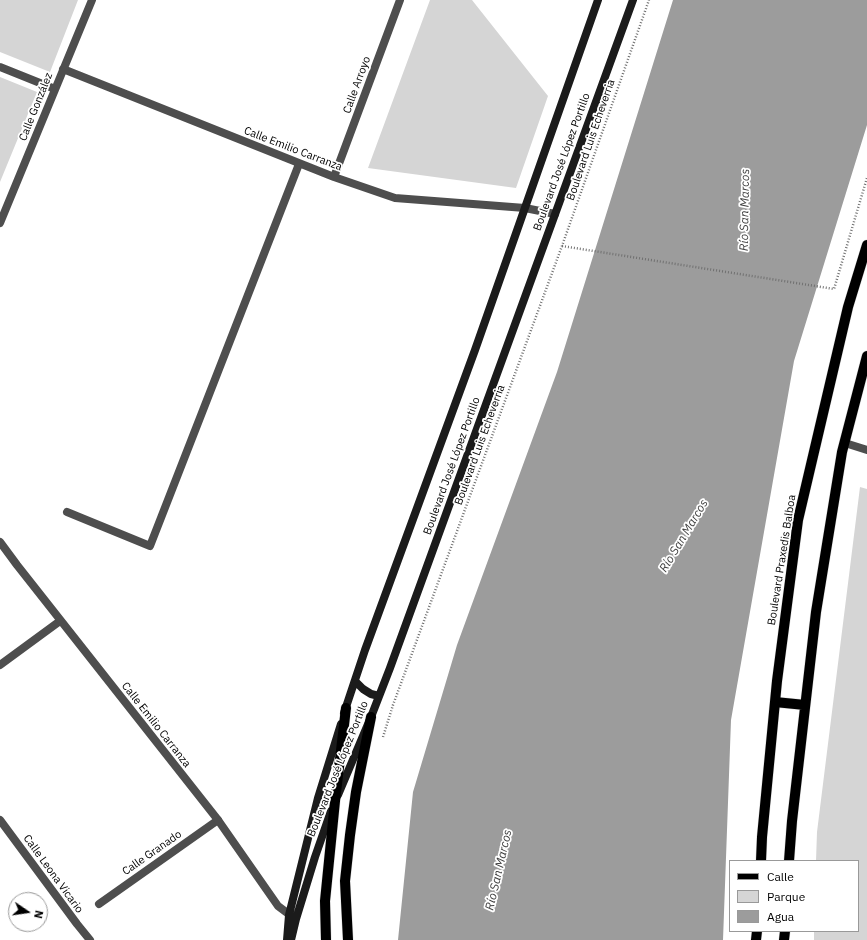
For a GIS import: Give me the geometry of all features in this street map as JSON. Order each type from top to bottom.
[{"type":"main road","name":"Boulevard José López Portillo","points":[[287,940],[318,798],[346,708],[380,607],[475,350],[598,0]]},
{"type":"main road","name":"Boulevard José López Portillo","points":[[291,940],[292,917],[335,801],[379,696],[633,0]]},
{"type":"main road","name":"Boulevard Praxedis Balboa","points":[[761,860],[777,680],[798,520],[848,307],[867,245]]},
{"type":"main road","points":[[789,860],[792,821],[816,612],[842,452],[867,356]]},
{"type":"main road","points":[[355,681],[370,694],[379,696]]},
{"type":"main road","points":[[775,702],[805,705]]},
{"type":"main road","points":[[326,940],[325,901],[346,708]]},
{"type":"main road","points":[[348,940],[345,881],[349,842],[356,792],[371,717]]},
{"type":"street","name":"Calle González","points":[[0,223],[92,0]]},
{"type":"street","name":"Calle Arroyo","points":[[334,177],[400,0]]},
{"type":"street","points":[[0,67],[55,89]]},
{"type":"street","name":"Calle Emilio Carranza","points":[[63,69],[299,164],[395,198],[525,208],[555,214]]},
{"type":"street","points":[[68,512],[150,546],[299,164]]},
{"type":"street","points":[[845,443],[867,450]]},
{"type":"street","name":"Calle Emilio Carranza","points":[[0,542],[16,565],[218,820],[278,906],[292,917]]},
{"type":"street","points":[[0,665],[60,621]]},
{"type":"street","name":"Calle Leona Vicario","points":[[0,820],[90,940]]},
{"type":"street","name":"Calle Granado","points":[[99,904],[218,820]]},
{"type":"path","name":"Boulevard Luis Echeverria","points":[[382,742],[393,705],[562,246],[649,0]]},
{"type":"path","points":[[562,246],[834,289],[867,178]]},
{"type":"green space","points":[[0,0],[78,0],[50,72],[0,52]]},
{"type":"green space","points":[[430,0],[472,0],[548,96],[516,188],[368,168]]},
{"type":"green space","points":[[0,77],[37,92],[0,182]]},
{"type":"green space","points":[[860,487],[867,489],[867,940],[814,940],[814,932],[859,932],[859,860],[816,860],[817,832]]},
{"type":"water","name":"Río San Marcos","points":[[673,0],[867,0],[867,125],[794,361],[731,720],[723,940],[398,940],[413,792],[457,645],[557,372]]}]
